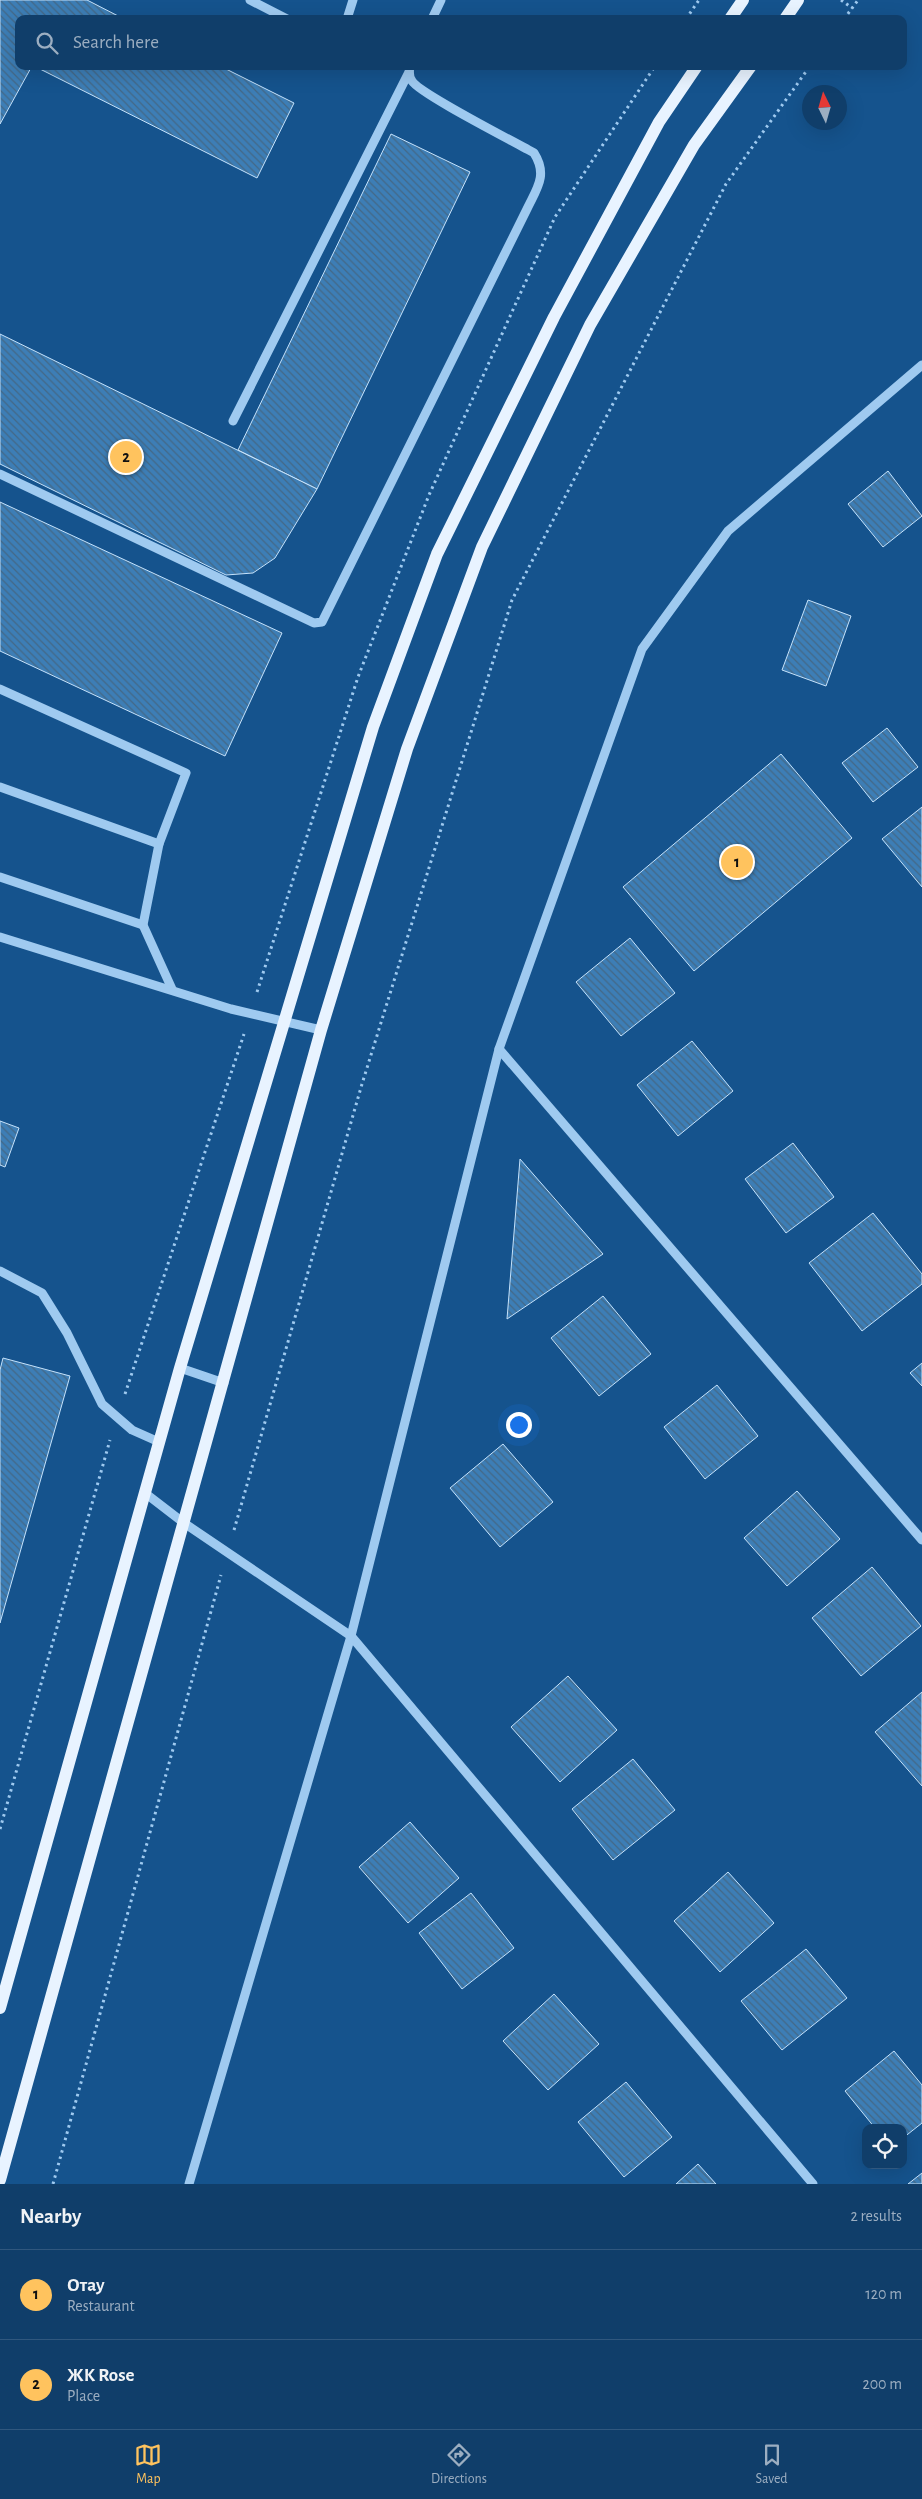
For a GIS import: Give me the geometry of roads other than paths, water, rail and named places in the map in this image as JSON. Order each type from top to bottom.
[{"type":"main road","points":[[733,15],[743,0]]},
{"type":"main road","points":[[788,15],[798,0]]},
{"type":"main road","points":[[0,2008],[180,1368],[373,726],[437,554],[559,309],[659,122],[694,70]]},
{"type":"main road","points":[[0,2180],[321,1030],[407,749],[482,547],[590,326],[694,145],[748,70]]},
{"type":"street","points":[[250,0],[279,15]]},
{"type":"street","points":[[348,15],[353,0]]},
{"type":"street","points":[[434,15],[441,0]]},
{"type":"street","points":[[233,422],[409,70]]},
{"type":"street","points":[[0,474],[314,624],[322,622],[540,182],[540,163],[534,153],[412,82],[410,70]]},
{"type":"street","points":[[189,2184],[351,1636],[499,1050],[642,649],[728,530],[922,365]]},
{"type":"street","points":[[0,689],[186,773],[160,844],[143,925],[172,989]]},
{"type":"street","points":[[0,788],[160,844]]},
{"type":"street","points":[[0,876],[143,925]]},
{"type":"street","points":[[0,937],[172,989],[231,1009],[286,1020],[321,1030]]},
{"type":"street","points":[[499,1050],[922,1540]]},
{"type":"street","points":[[0,1270],[42,1293],[67,1334],[102,1404],[132,1430],[159,1442]]},
{"type":"street","points":[[180,1368],[224,1383]]},
{"type":"street","points":[[145,1493],[184,1523],[351,1636],[813,2184]]},
{"type":"place","name":"ЖК Rose","points":[[126,457]]},
{"type":"place","name":"Отау","points":[[737,862]]}]
